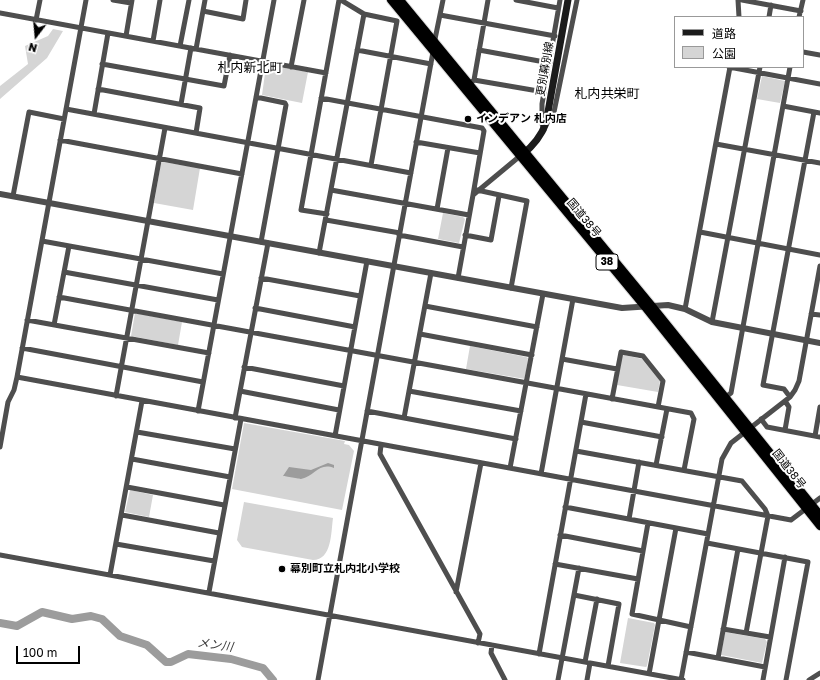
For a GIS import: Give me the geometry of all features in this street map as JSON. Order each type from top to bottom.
[{"type":"highway","name":"国道38号","points":[[391,0],[434,50],[470,84]]},
{"type":"highway","name":"国道38号","points":[[400,0],[470,84],[523,154],[649,307],[809,506],[820,526]]},
{"type":"highway","name":"国道38号","points":[[809,506],[820,515]]},
{"type":"main road","name":"更別幕別線","points":[[523,154],[540,137],[544,130],[568,0]]},
{"type":"street","points":[[36,20],[40,0]]},
{"type":"street","points":[[0,447],[8,402],[16,377],[22,348],[86,0]]},
{"type":"street","points":[[113,0],[132,2],[126,36]]},
{"type":"street","points":[[153,41],[160,0]]},
{"type":"street","points":[[180,46],[188,0]]},
{"type":"street","points":[[181,104],[205,0]]},
{"type":"street","points":[[203,12],[243,19],[246,0]]},
{"type":"street","points":[[198,411],[274,0]]},
{"type":"street","points":[[291,67],[304,0]]},
{"type":"street","points":[[371,166],[397,21],[364,14],[340,0],[300,210],[400,234],[464,247]]},
{"type":"street","points":[[318,680],[442,0]]},
{"type":"street","points":[[488,0],[479,50],[470,84],[544,92]]},
{"type":"street","points":[[516,0],[558,8]]},
{"type":"street","points":[[544,130],[542,124],[544,92],[555,36],[560,0]]},
{"type":"street","points":[[547,117],[554,112],[577,0]]},
{"type":"street","points":[[738,0],[739,16]]},
{"type":"street","points":[[742,0],[800,11]]},
{"type":"street","points":[[799,16],[802,0]]},
{"type":"street","points":[[769,16],[771,5]]},
{"type":"street","points":[[0,13],[326,73]]},
{"type":"street","points":[[320,252],[364,14]]},
{"type":"street","points":[[440,15],[555,36]]},
{"type":"street","points":[[94,114],[108,33]]},
{"type":"street","points":[[357,50],[431,64]]},
{"type":"street","points":[[479,50],[550,63]]},
{"type":"street","points":[[804,52],[820,55]]},
{"type":"street","points":[[102,64],[224,86],[230,55]]},
{"type":"street","points":[[684,309],[700,232],[729,68]]},
{"type":"street","points":[[739,68],[760,70],[788,78],[820,84]]},
{"type":"street","points":[[723,399],[731,393],[790,68]]},
{"type":"street","points":[[712,322],[760,70]]},
{"type":"street","points":[[98,89],[200,108],[196,133]]},
{"type":"street","points":[[208,592],[235,449],[240,392],[261,278],[264,242],[285,103],[256,97]]},
{"type":"street","points":[[321,98],[482,128],[484,132],[458,278]]},
{"type":"street","points":[[783,106],[820,113]]},
{"type":"street","points":[[66,109],[411,173]]},
{"type":"street","points":[[14,196],[29,112],[64,119]]},
{"type":"street","points":[[790,397],[784,389],[763,385],[814,112]]},
{"type":"street","points":[[116,396],[165,128]]},
{"type":"street","points":[[60,140],[242,174]]},
{"type":"street","points":[[416,142],[480,153]]},
{"type":"street","points":[[716,144],[820,163]]},
{"type":"street","points":[[437,210],[448,148]]},
{"type":"street","points":[[473,195],[477,190],[523,154]]},
{"type":"street","points":[[331,190],[469,215]]},
{"type":"street","points":[[477,190],[527,201],[511,288]]},
{"type":"street","points":[[0,194],[622,308],[668,305],[684,309],[712,322],[820,343]]},
{"type":"street","points":[[466,235],[491,240],[499,196]]},
{"type":"street","points":[[700,232],[820,255]]},
{"type":"street","points":[[42,241],[223,274]]},
{"type":"street","points":[[54,325],[69,246]]},
{"type":"street","points":[[334,436],[367,261]]},
{"type":"street","points":[[0,555],[208,592],[680,680],[719,477],[726,449],[747,430],[790,397],[795,390],[820,266]]},
{"type":"street","points":[[64,272],[218,300]]},
{"type":"street","points":[[404,418],[431,273]]},
{"type":"street","points":[[261,278],[360,296]]},
{"type":"street","points":[[510,468],[543,294]]},
{"type":"street","points":[[59,297],[691,413],[694,419],[684,470]]},
{"type":"street","points":[[541,474],[573,299]]},
{"type":"street","points":[[425,306],[537,327]]},
{"type":"street","points":[[256,308],[355,327]]},
{"type":"street","points":[[811,314],[820,315]]},
{"type":"street","points":[[27,320],[209,354]]},
{"type":"street","points":[[420,334],[532,355]]},
{"type":"street","points":[[22,348],[204,382]]},
{"type":"street","points":[[612,398],[620,352],[644,356],[663,381],[658,407]]},
{"type":"street","points":[[562,359],[617,369]]},
{"type":"street","points":[[244,368],[344,386]]},
{"type":"street","points":[[16,377],[361,442],[791,520],[820,498]]},
{"type":"street","points":[[409,391],[521,411]]},
{"type":"street","points":[[240,392],[339,410]]},
{"type":"street","points":[[539,654],[586,394]]},
{"type":"street","points":[[110,574],[142,401]]},
{"type":"street","points":[[784,401],[789,407],[785,430]]},
{"type":"street","points":[[761,419],[767,427],[817,436],[820,407]]},
{"type":"street","points":[[656,465],[667,409]]},
{"type":"street","points":[[367,411],[516,439]]},
{"type":"street","points":[[581,422],[662,437]]},
{"type":"street","points":[[137,432],[235,449]]},
{"type":"street","points":[[381,445],[380,454],[480,634],[478,642]]},
{"type":"street","points":[[576,451],[742,481],[768,516],[746,633]]},
{"type":"street","points":[[132,459],[230,477]]},
{"type":"street","points":[[629,519],[639,462]]},
{"type":"street","points":[[456,592],[481,464]]},
{"type":"street","points":[[127,487],[224,505]]},
{"type":"street","points":[[565,507],[708,534]]},
{"type":"street","points":[[122,515],[219,533]]},
{"type":"street","points":[[648,523],[632,614],[691,627]]},
{"type":"street","points":[[649,674],[676,528]]},
{"type":"street","points":[[560,535],[643,551]]},
{"type":"street","points":[[706,543],[808,562],[786,680]]},
{"type":"street","points":[[116,544],[214,561]]},
{"type":"street","points":[[718,658],[738,549]]},
{"type":"street","points":[[763,680],[785,557]]},
{"type":"street","points":[[555,564],[638,579]]},
{"type":"street","points":[[558,680],[579,568]]},
{"type":"street","points":[[574,595],[619,604],[608,666]]},
{"type":"street","points":[[587,680],[597,599]]},
{"type":"street","points":[[723,629],[770,637]]},
{"type":"street","points":[[492,645],[491,653],[505,680]]},
{"type":"street","points":[[686,652],[765,667]]},
{"type":"street","points":[[809,680],[820,673]]},
{"type":"green space","points":[[53,29],[63,31],[47,58],[0,99],[0,86],[28,64],[25,46],[48,36]]},
{"type":"green space","points":[[268,65],[308,72],[302,103],[262,95],[266,66]]},
{"type":"green space","points":[[762,76],[785,81],[780,103],[757,99]]},
{"type":"green space","points":[[163,162],[200,168],[193,210],[154,203],[161,163]]},
{"type":"green space","points":[[443,213],[463,217],[465,219],[459,243],[438,239]]},
{"type":"green space","points":[[135,313],[182,322],[178,345],[131,336]]},
{"type":"green space","points":[[470,346],[528,358],[525,379],[466,369]]},
{"type":"green space","points":[[624,355],[642,359],[660,381],[658,392],[617,385],[622,356]]},
{"type":"green space","points":[[244,423],[345,441],[344,444],[349,445],[354,451],[342,510],[232,489]]},
{"type":"green space","points":[[130,490],[153,495],[149,517],[125,512]]},
{"type":"green space","points":[[244,502],[333,518],[331,537],[324,555],[319,559],[313,560],[242,547],[237,540]]},
{"type":"green space","points":[[628,618],[654,623],[655,625],[646,667],[620,663]]},
{"type":"green space","points":[[725,632],[765,639],[767,642],[762,663],[721,655]]},
{"type":"shaded area","points":[[328,463],[334,465],[334,468],[321,468],[301,479],[283,476],[289,467],[311,470]]},
{"type":"waterway","name":"メン川","points":[[0,623],[17,626],[42,612],[72,619],[91,616],[102,619],[120,636],[147,645],[166,662],[171,662],[188,654],[231,659],[263,668],[273,680]]},
{"type":"place","name":"インデアン 札内店","points":[[468,119]]},
{"type":"place","name":"幕別町立札内北小学校","points":[[282,569]]},
{"type":"district","name":"札内新北町","points":[[250,68]]},
{"type":"district","name":"札内共栄町","points":[[607,94]]}]
